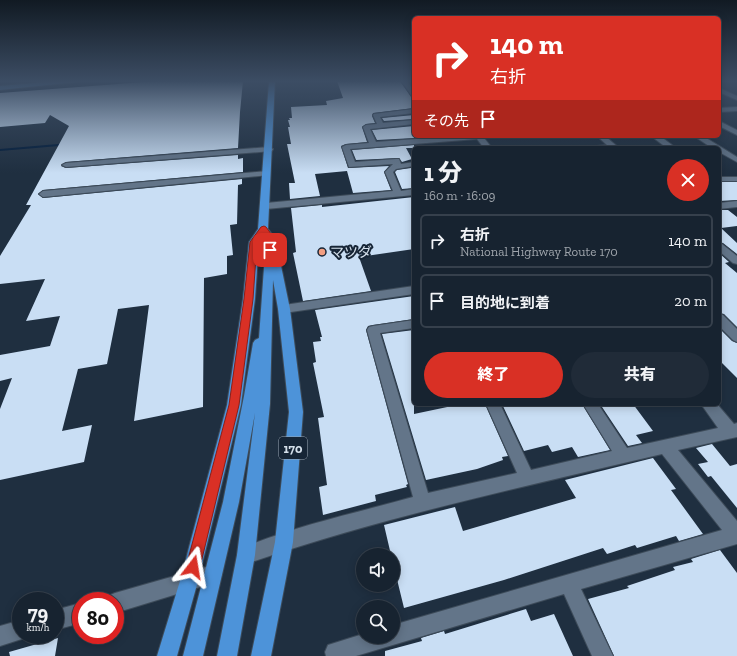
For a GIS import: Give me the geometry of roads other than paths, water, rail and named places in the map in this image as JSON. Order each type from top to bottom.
[{"type":"highway","name":"170","points":[[227,656],[246,555],[263,404],[268,273],[266,206],[271,112]]},
{"type":"highway","name":"170","points":[[261,656],[284,542],[296,412],[284,309],[267,234]]},
{"type":"highway","points":[[167,656],[189,581],[234,405],[254,242],[267,234]]},
{"type":"highway","name":"170","points":[[193,656],[231,502],[251,396],[260,337],[267,324]]},
{"type":"street","points":[[381,125],[376,115],[412,112]]},
{"type":"street","points":[[374,145],[366,127],[412,122]]},
{"type":"street","points":[[721,124],[737,133]]},
{"type":"street","points":[[398,166],[396,161],[352,165],[346,147],[456,138]]},
{"type":"street","points":[[603,138],[613,146]]},
{"type":"street","points":[[658,138],[669,146]]},
{"type":"street","points":[[701,138],[713,146]]},
{"type":"street","points":[[66,166],[269,149]]},
{"type":"street","points":[[721,151],[737,160]]},
{"type":"street","points":[[398,194],[389,172],[393,167],[412,164]]},
{"type":"street","points":[[43,194],[267,173]]},
{"type":"street","points":[[721,179],[737,179]]},
{"type":"street","points":[[266,206],[412,192]]},
{"type":"street","points":[[721,206],[737,204]]},
{"type":"street","points":[[721,247],[733,254],[737,261]]},
{"type":"street","points":[[284,309],[412,290]]},
{"type":"street","points":[[721,320],[737,337]]},
{"type":"street","points":[[412,324],[373,330],[423,502]]},
{"type":"street","points":[[494,406],[527,478]]},
{"type":"street","points":[[591,406],[624,456]]},
{"type":"street","points":[[710,406],[734,431]]},
{"type":"street","points":[[246,555],[284,542],[423,502],[734,431]]},
{"type":"street","points":[[400,633],[737,535],[666,447]]},
{"type":"street","points":[[124,600],[213,574]]},
{"type":"street","points":[[569,584],[602,656]]},
{"type":"street","points":[[0,636],[12,633]]},
{"type":"street","points":[[336,656],[335,652],[363,644]]},
{"type":"waterway","points":[[0,150],[59,145],[64,143]]},
{"type":"place","name":"マツダ","points":[[322,252]]}]
